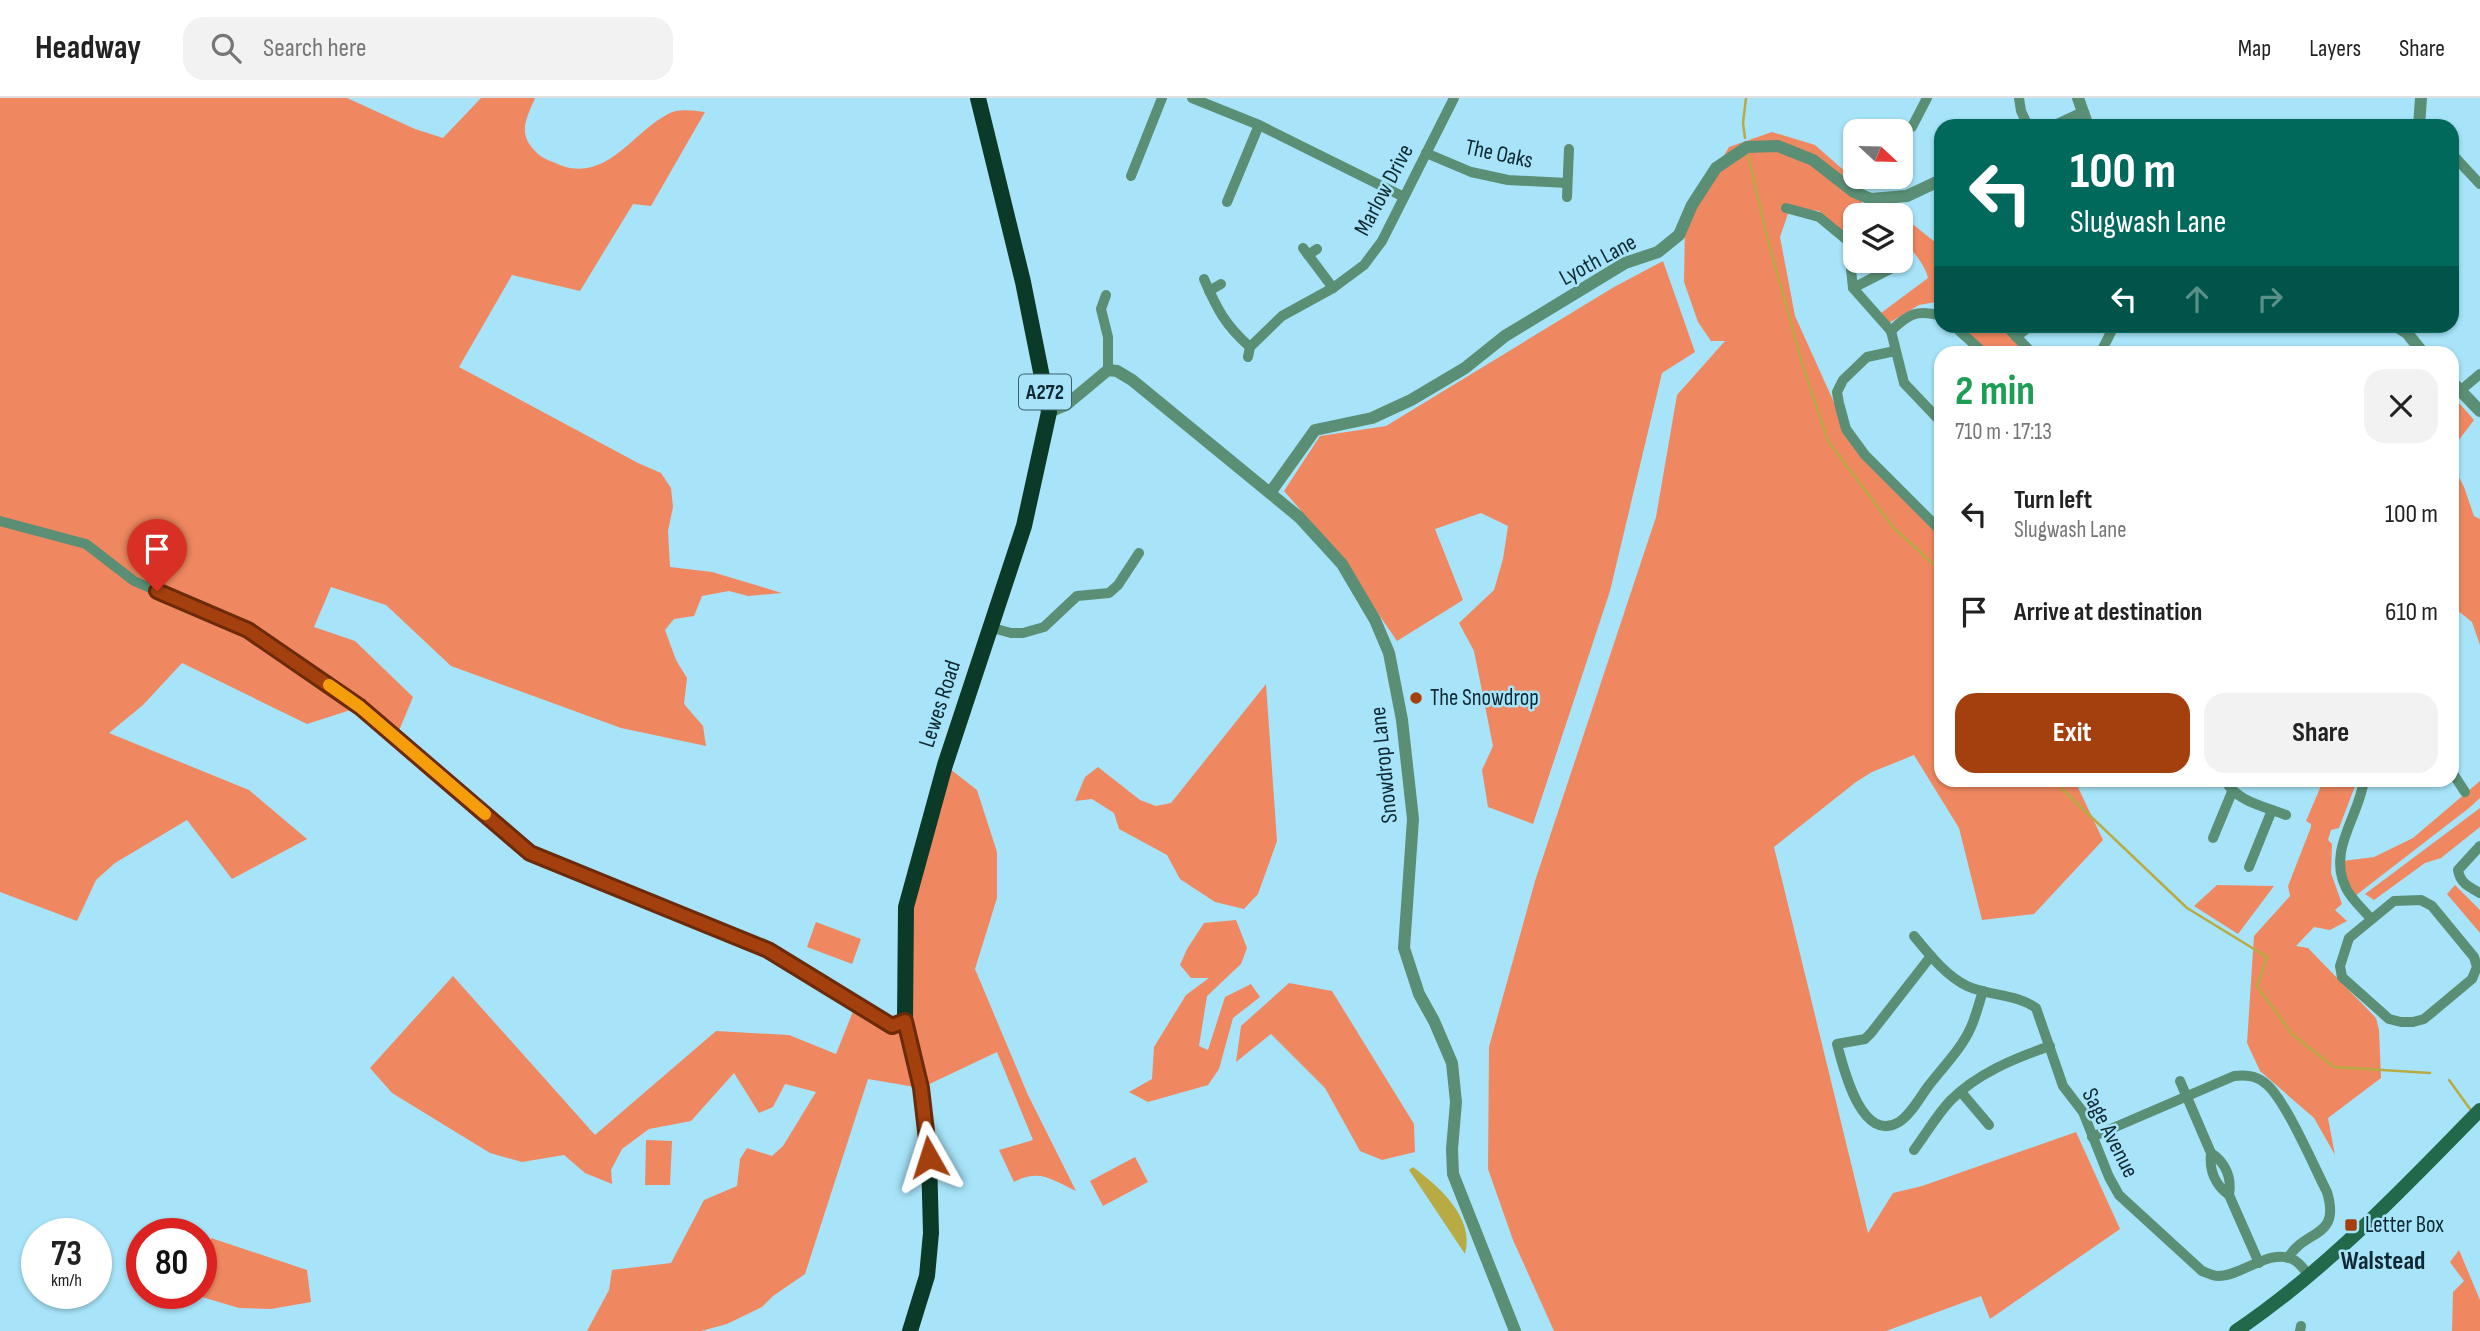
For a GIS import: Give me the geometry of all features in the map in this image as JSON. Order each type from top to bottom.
[{"type":"highway","name":"Lewes Road","points":[[910,1331],[927,1276],[931,1233],[929,1157],[921,1088],[905,1021],[906,907],[945,765],[1024,526],[1049,412],[1023,282],[978,98]]},
{"type":"main road","points":[[2246,1329],[2355,1236],[2480,1110]]},
{"type":"street","points":[[1131,176],[1132,161],[1162,98]]},
{"type":"street","points":[[1192,98],[1259,125],[1404,197]]},
{"type":"street","name":"Marlow Drive","points":[[1204,279],[1214,305],[1249,352],[1282,316],[1333,288],[1364,265],[1382,241],[1454,98]]},
{"type":"street","points":[[1913,130],[1927,98]]},
{"type":"street","points":[[2020,98],[2025,119]]},
{"type":"street","points":[[2078,98],[2085,119]]},
{"type":"street","points":[[2420,119],[2421,98]]},
{"type":"street","points":[[2070,119],[2083,113]]},
{"type":"street","points":[[1227,202],[1259,125]]},
{"type":"street","name":"Lyoth Lane","points":[[1270,493],[1315,430],[1372,418],[1411,400],[1465,368],[1505,336],[1625,263],[1658,252],[1679,235],[1692,205],[1716,168],[1747,147],[1778,146],[1813,160],[1854,192],[1871,199],[1907,196],[1934,183]]},
{"type":"street","name":"The Oaks","points":[[1567,197],[1569,149]]},
{"type":"street","name":"The Oaks","points":[[1426,153],[1471,172],[1508,180],[1567,183]]},
{"type":"street","points":[[2459,162],[2480,184]]},
{"type":"street","points":[[1786,208],[1819,217],[1848,241],[1853,288],[1891,331],[1904,383],[1934,415]]},
{"type":"street","points":[[1309,251],[1333,288]]},
{"type":"street","points":[[1853,288],[1882,273]]},
{"type":"street","points":[[1209,291],[1221,284]]},
{"type":"street","points":[[1049,412],[1066,405],[1108,370],[1108,337],[1101,309],[1106,295]]},
{"type":"street","points":[[1891,331],[1903,318],[1924,311],[1934,314]]},
{"type":"street","points":[[1962,333],[1976,346]]},
{"type":"street","points":[[2012,333],[2025,346]]},
{"type":"street","points":[[2016,337],[2021,333]]},
{"type":"street","points":[[1895,351],[1867,357],[1843,380],[1837,392],[1839,403],[1846,429],[1865,455],[1934,524]]},
{"type":"street","name":"Snowdrop Lane","points":[[1108,370],[1117,371],[1132,380],[1300,517],[1342,564],[1375,620],[1390,653],[1402,720],[1413,819],[1404,948],[1419,994],[1452,1063],[1456,1102],[1453,1174],[1515,1331]]},
{"type":"street","points":[[2459,384],[2480,374]]},
{"type":"street","points":[[2459,389],[2480,411]]},
{"type":"street","points":[[0,522],[86,544],[134,581],[248,630],[360,707],[530,853],[768,950],[892,1026],[905,1021]]},
{"type":"street","points":[[989,627],[1011,633],[1030,633],[1044,627],[1077,596],[1109,593],[1118,585],[1139,554]]},
{"type":"street","points":[[2459,783],[2465,792]]},
{"type":"street","points":[[2229,787],[2232,792],[2286,815]]},
{"type":"street","points":[[2362,787],[2340,852],[2340,872],[2347,890],[2371,919]]},
{"type":"street","points":[[2213,838],[2232,792]]},
{"type":"street","points":[[2249,867],[2272,810]]},
{"type":"street","points":[[2480,846],[2458,870],[2464,883],[2480,893]]},
{"type":"street","points":[[2421,900],[2432,906],[2474,957],[2477,967],[2472,979],[2424,1019],[2401,1022],[2389,1019],[2342,977],[2340,966],[2349,938],[2371,919],[2394,901],[2421,900]]},
{"type":"street","name":"Sage Avenue","points":[[1914,936],[1951,976],[1966,985],[2025,1003],[2036,1009],[2063,1086],[2082,1112],[2119,1195],[2202,1271],[2217,1277],[2282,1256],[2288,1258]]},
{"type":"street","points":[[1931,956],[1865,1039],[1838,1044],[1847,1081],[1858,1105],[1877,1123],[1888,1125],[1900,1122],[1962,1043],[1971,1028],[1983,991]]},
{"type":"street","points":[[1914,1150],[1949,1102],[1961,1092],[2000,1066],[2050,1046]]},
{"type":"street","points":[[2092,1137],[2234,1076],[2250,1075],[2265,1083],[2279,1099],[2327,1192],[2331,1208],[2329,1221],[2324,1228],[2292,1251],[2288,1258],[2294,1260],[2310,1276]]},
{"type":"street","points":[[2180,1081],[2211,1153],[2209,1166],[2220,1189],[2229,1195],[2259,1263]]},
{"type":"street","points":[[1961,1092],[1989,1125]]},
{"type":"shaded area","points":[[0,98],[347,98],[415,129],[443,138],[481,98],[535,98],[525,126],[530,145],[544,158],[576,169],[605,162],[655,122],[672,112],[705,112],[651,206],[633,204],[580,291],[512,275],[459,367],[661,473],[671,488],[673,507],[668,531],[670,567],[712,572],[782,593],[748,596],[729,591],[702,596],[694,616],[674,619],[665,630],[676,660],[687,678],[684,704],[703,726],[706,746],[621,728],[451,666],[386,605],[331,587],[314,627],[355,641],[413,697],[396,738],[360,707],[307,724],[182,663],[143,705],[109,733],[249,790],[307,839],[232,879],[187,820],[115,863],[96,880],[77,921],[0,892]]},
{"type":"shaded area","points":[[1772,132],[1815,145],[1843,170],[1843,189],[1856,189],[1862,202],[1843,203],[1843,232],[1819,211],[1790,208],[1780,237],[1795,316],[1846,429],[1931,521],[1934,518],[1934,787],[2078,787],[2103,840],[2034,914],[1982,920],[1959,828],[1914,755],[1872,772],[1856,782],[1774,847],[1868,1233],[1893,1193],[1922,1186],[2076,1132],[2120,1229],[1990,1319],[1981,1296],[1886,1331],[1554,1331],[1513,1240],[1488,1169],[1489,1047],[1535,881],[1656,517],[1677,395],[1725,341],[1711,341],[1698,322],[1684,282],[1685,223],[1729,147]]},
{"type":"shaded area","points":[[1913,224],[1934,241],[1934,302],[1919,305],[1889,323],[1881,313],[1928,278],[1913,252]]},
{"type":"shaded area","points":[[1663,261],[1695,352],[1662,373],[1610,591],[1533,824],[1488,807],[1482,770],[1493,746],[1474,651],[1459,623],[1494,590],[1503,559],[1508,526],[1481,513],[1435,529],[1463,600],[1397,641],[1331,545],[1284,491],[1320,436],[1386,426],[1614,287]]},
{"type":"shaded area","points":[[1969,333],[2009,333],[2021,346],[1982,346]]},
{"type":"shaded area","points":[[2459,403],[2474,420],[2459,440]]},
{"type":"shaded area","points":[[2459,477],[2474,516],[2480,519],[2480,645],[2472,622],[2459,612]]},
{"type":"shaded area","points":[[1266,684],[1277,841],[1258,894],[1244,909],[1215,902],[1180,879],[1167,855],[1119,829],[1114,813],[1092,799],[1075,801],[1085,777],[1098,767],[1140,800],[1156,806],[1171,803]]},
{"type":"shaded area","points":[[945,765],[977,790],[997,852],[997,898],[975,969],[1028,1095],[1076,1191],[1046,1177],[1031,1176],[1014,1182],[999,1150],[1033,1140],[997,1052],[921,1088],[868,1079],[805,1274],[762,1307],[727,1324],[701,1331],[587,1331],[609,1290],[612,1270],[671,1263],[704,1200],[737,1186],[740,1159],[747,1148],[772,1156],[783,1146],[816,1092],[785,1084],[773,1107],[759,1113],[734,1073],[691,1121],[649,1129],[622,1149],[611,1170],[612,1184],[585,1173],[564,1155],[522,1162],[490,1153],[392,1093],[370,1068],[453,976],[595,1135],[716,1031],[789,1035],[836,1054],[856,1004],[892,1026],[905,1021],[906,907]]},
{"type":"shaded area","points":[[2480,781],[2480,798],[2355,896],[2350,889],[2343,861],[2374,857],[2413,838]]},
{"type":"shaded area","points":[[2320,787],[2355,787],[2339,828],[2331,830],[2328,840],[2332,844],[2331,873],[2342,904],[2335,910],[2347,921],[2330,930],[2314,927],[2296,946],[2308,948],[2376,1018],[2379,1030],[2381,1078],[2328,1118],[2335,1155],[2314,1118],[2260,1071],[2247,1043],[2254,936],[2290,896],[2288,886],[2311,827],[2306,821]]},
{"type":"shaded area","points":[[2480,808],[2480,827],[2441,858],[2425,863],[2374,900],[2365,894]]},
{"type":"shaded area","points":[[2217,885],[2274,886],[2238,934],[2194,906]]},
{"type":"shaded area","points":[[2455,885],[2480,910],[2480,933],[2447,894]]},
{"type":"shaded area","points":[[1236,920],[1247,948],[1241,964],[1207,996],[1199,1046],[1208,1050],[1225,997],[1251,984],[1260,997],[1233,1018],[1219,1069],[1208,1085],[1148,1102],[1129,1092],[1152,1079],[1154,1047],[1186,995],[1209,978],[1191,978],[1180,965],[1187,949],[1204,923]]},
{"type":"shaded area","points":[[816,922],[861,939],[852,964],[807,947]]},
{"type":"shaded area","points":[[1289,983],[1332,991],[1414,1124],[1415,1152],[1382,1160],[1360,1151],[1325,1088],[1271,1034],[1236,1062],[1241,1026]]},
{"type":"shaded area","points":[[646,1140],[672,1141],[670,1185],[645,1185]]},
{"type":"shaded area","points":[[1135,1157],[1148,1182],[1103,1206],[1090,1181]]},
{"type":"shaded area","points":[[1413,1167],[1444,1194],[1460,1215],[1467,1240],[1465,1254],[1409,1170]]},
{"type":"shaded area","points":[[217,1240],[307,1270],[311,1302],[271,1309],[239,1308],[217,1301]]},
{"type":"shaded area","points":[[2459,1250],[2480,1300],[2480,1331],[2452,1331],[2453,1292],[2464,1281],[2450,1262]]},
{"type":"waterway","points":[[1745,138],[1743,123],[1746,98]]},
{"type":"waterway","points":[[1748,156],[1802,363],[1828,441],[1894,528],[1934,565]]},
{"type":"waterway","points":[[2061,787],[2187,908],[2267,957],[2257,986],[2292,1034],[2334,1067],[2430,1073]]},
{"type":"waterway","points":[[2449,1080],[2470,1109]]},
{"type":"slow traffic","points":[[329,685],[360,707],[485,814]]},
{"type":"place","name":"The Snowdrop","points":[[1416,698]]},
{"type":"place","name":"Letter Box","points":[[2351,1225]]},
{"type":"district","name":"Walstead","points":[[2383,1261]]},
{"type":"route","points":[[157,591],[248,630],[360,707],[530,853],[768,950],[892,1026],[905,1021],[921,1088],[929,1157]]}]
